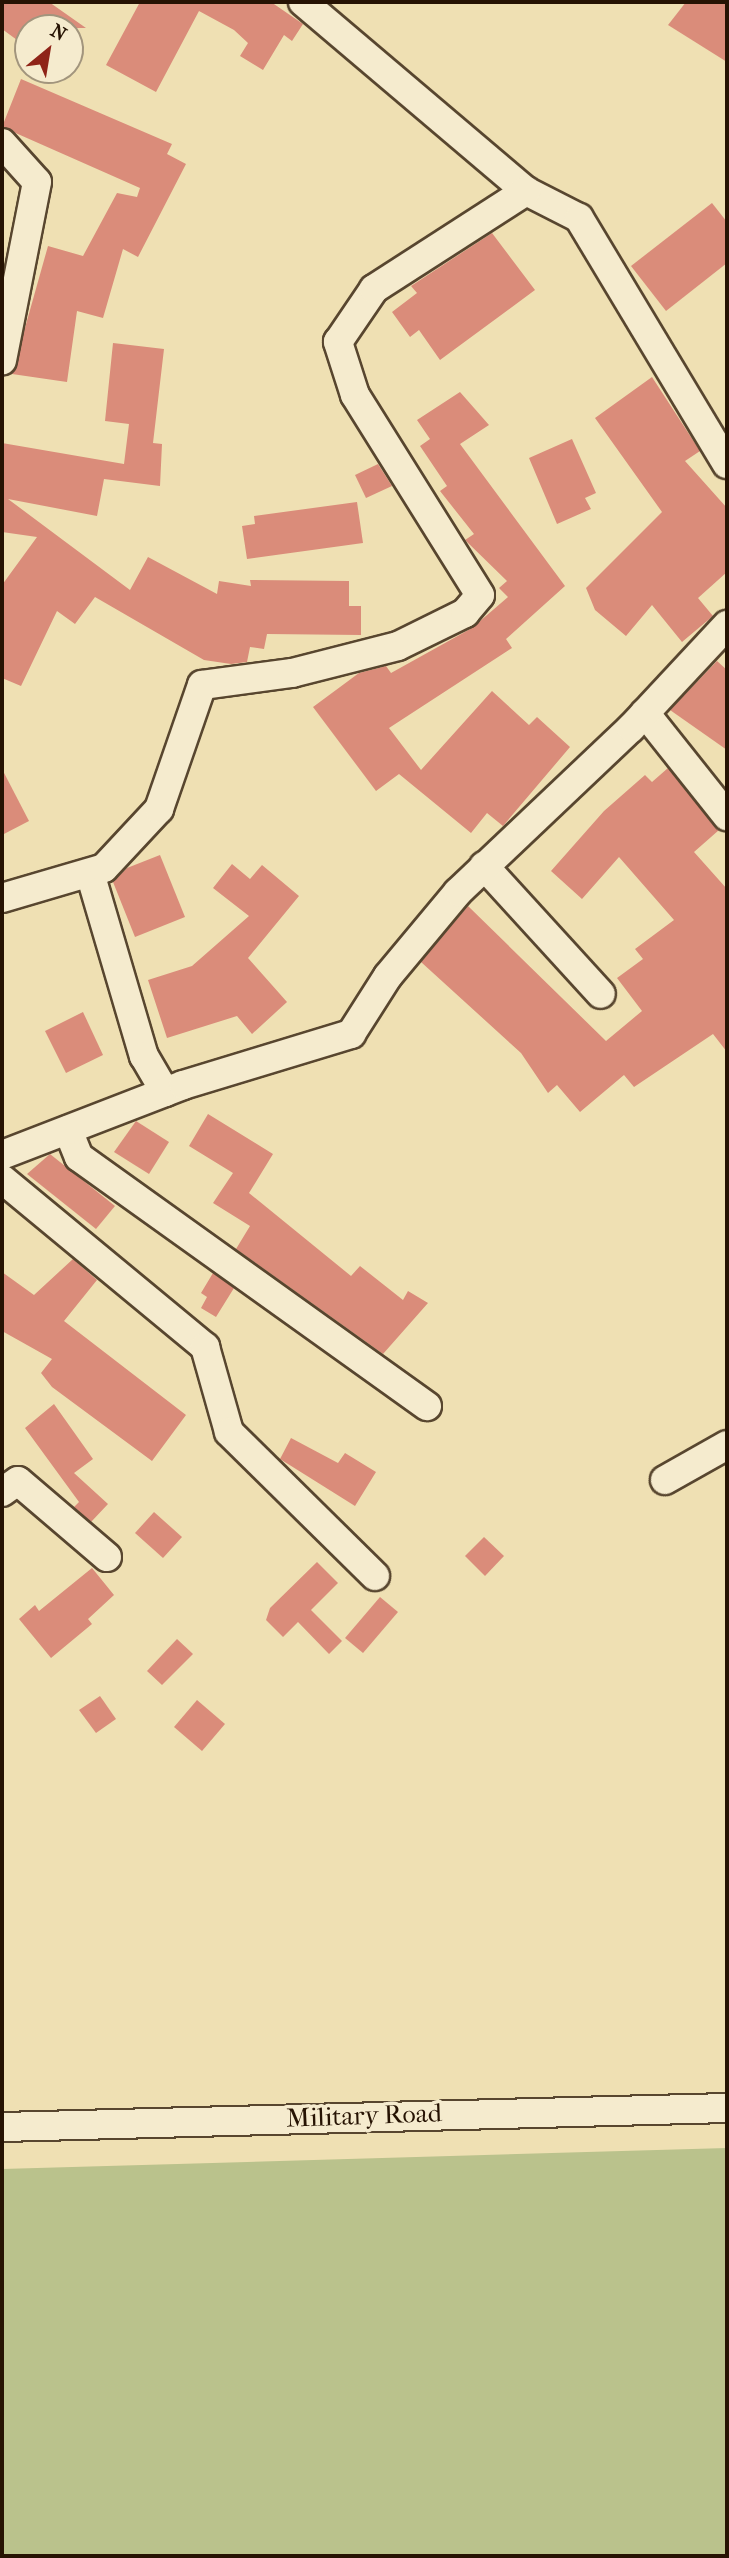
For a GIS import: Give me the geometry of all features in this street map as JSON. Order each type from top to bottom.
[{"type":"street","points":[[303,2],[526,191],[579,218],[727,464]]},
{"type":"street","points":[[2,143],[37,182],[2,361]]},
{"type":"street","points":[[2,898],[104,868],[159,809],[202,685],[292,673],[398,646],[465,613],[480,595],[355,395],[338,342],[374,289],[526,191]]},
{"type":"street","points":[[2,1155],[165,1092],[351,1034],[388,976],[484,866],[645,713],[727,625]]},
{"type":"street","points":[[645,713],[727,816]]},
{"type":"street","points":[[484,866],[601,994]]},
{"type":"street","points":[[90,873],[144,1056],[165,1092]]},
{"type":"street","points":[[68,1130],[79,1157],[427,1406]]},
{"type":"street","points":[[2,1179],[205,1348],[229,1432],[375,1576]]},
{"type":"street","points":[[665,1480],[727,1445]]},
{"type":"street","points":[[2,1492],[18,1481],[107,1557]]},
{"type":"street","name":"Military Road","points":[[2,2127],[727,2108]]},
{"type":"green space","points":[[727,2148],[727,2556],[2,2556],[2,2169]]},
{"type":"building","points":[[2,2],[49,2],[66,14],[14,14],[14,38],[2,29]]},
{"type":"building","points":[[140,2],[271,2],[303,24],[292,41],[284,35],[263,70],[240,56],[248,43],[234,30],[199,11],[156,92],[106,65]]},
{"type":"building","points":[[686,2],[727,2],[727,62],[668,25]]},
{"type":"building","points":[[19,84],[33,84],[172,144],[167,154],[186,164],[138,257],[123,249],[103,318],[77,311],[67,382],[12,374],[48,246],[83,256],[117,193],[137,197],[140,188],[2,127]]},
{"type":"building","points":[[712,203],[727,222],[727,263],[666,311],[631,266]]},
{"type":"building","points":[[492,233],[535,290],[440,360],[419,330],[410,337],[392,312],[417,293],[411,286]]},
{"type":"building","points":[[113,343],[164,349],[153,443],[162,444],[160,486],[104,479],[97,516],[8,499],[130,590],[148,557],[217,594],[219,581],[251,586],[250,580],[349,581],[349,606],[361,606],[361,635],[267,634],[264,649],[250,647],[247,662],[231,664],[204,660],[95,597],[75,624],[57,611],[21,686],[2,678],[2,585],[37,537],[2,532],[2,443],[124,464],[129,424],[105,421]]},
{"type":"building","points":[[652,377],[700,451],[685,461],[727,508],[727,572],[698,598],[713,616],[682,642],[652,605],[626,636],[595,610],[586,588],[662,512],[595,418]]},
{"type":"building","points":[[460,392],[489,425],[460,444],[565,586],[506,639],[512,648],[389,728],[421,770],[492,691],[529,725],[537,717],[570,747],[503,826],[487,813],[471,833],[399,774],[376,791],[313,707],[359,673],[386,666],[391,673],[472,628],[508,597],[499,588],[507,581],[465,540],[474,534],[440,491],[447,486],[420,446],[430,439],[417,420]]},
{"type":"building","points":[[572,439],[596,493],[585,498],[591,509],[557,524],[529,458]]},
{"type":"building","points":[[378,464],[392,486],[366,498],[355,475]]},
{"type":"building","points":[[357,502],[363,543],[247,559],[242,526],[255,524],[254,516]]},
{"type":"building","points":[[717,661],[727,670],[727,750],[670,710]]},
{"type":"building","points":[[668,768],[719,830],[694,852],[727,889],[727,1052],[713,1034],[634,1087],[624,1075],[580,1112],[557,1085],[548,1093],[521,1053],[421,962],[468,906],[606,1041],[642,1011],[617,978],[643,959],[635,949],[674,920],[619,857],[582,899],[551,871],[604,811],[645,775],[652,782]]},
{"type":"building","points":[[2,769],[29,821],[2,835]]},
{"type":"building","points":[[160,855],[185,917],[135,937],[113,882],[127,868]]},
{"type":"building","points":[[232,864],[250,879],[262,865],[299,896],[248,958],[287,1002],[252,1034],[237,1016],[167,1038],[148,980],[192,966],[249,916],[213,888]]},
{"type":"building","points":[[83,1012],[103,1055],[66,1073],[45,1031]]},
{"type":"building","points":[[208,1114],[273,1154],[249,1193],[351,1276],[360,1266],[403,1300],[408,1291],[428,1303],[383,1354],[236,1249],[250,1226],[213,1203],[233,1173],[189,1146]]},
{"type":"building","points":[[136,1121],[169,1142],[149,1174],[114,1152]]},
{"type":"building","points":[[50,1154],[115,1206],[96,1229],[27,1174]]},
{"type":"building","points":[[73,1259],[97,1280],[64,1321],[186,1415],[152,1461],[52,1387],[41,1373],[52,1359],[2,1331],[2,1272],[34,1295]]},
{"type":"building","points":[[213,1273],[234,1288],[216,1317],[201,1308],[207,1297],[201,1293]]},
{"type":"building","points":[[54,1404],[93,1459],[74,1473],[108,1504],[91,1522],[74,1507],[79,1502],[25,1428]]},
{"type":"building","points":[[291,1438],[338,1463],[345,1453],[376,1472],[355,1506],[280,1459]]},
{"type":"building","points":[[154,1512],[182,1537],[163,1558],[135,1533]]},
{"type":"building","points":[[484,1537],[504,1556],[485,1576],[465,1556]]},
{"type":"building","points":[[317,1562],[338,1583],[311,1610],[342,1641],[329,1654],[298,1622],[283,1637],[266,1620],[270,1608]]},
{"type":"building","points":[[92,1568],[114,1595],[88,1619],[92,1624],[51,1658],[19,1619],[35,1605],[39,1611]]},
{"type":"building","points":[[380,1597],[398,1612],[363,1653],[345,1638]]},
{"type":"building","points":[[177,1639],[193,1654],[162,1685],[147,1671]]},
{"type":"building","points":[[100,1696],[116,1719],[96,1733],[79,1710]]},
{"type":"building","points":[[197,1700],[225,1724],[202,1751],[174,1727]]}]
